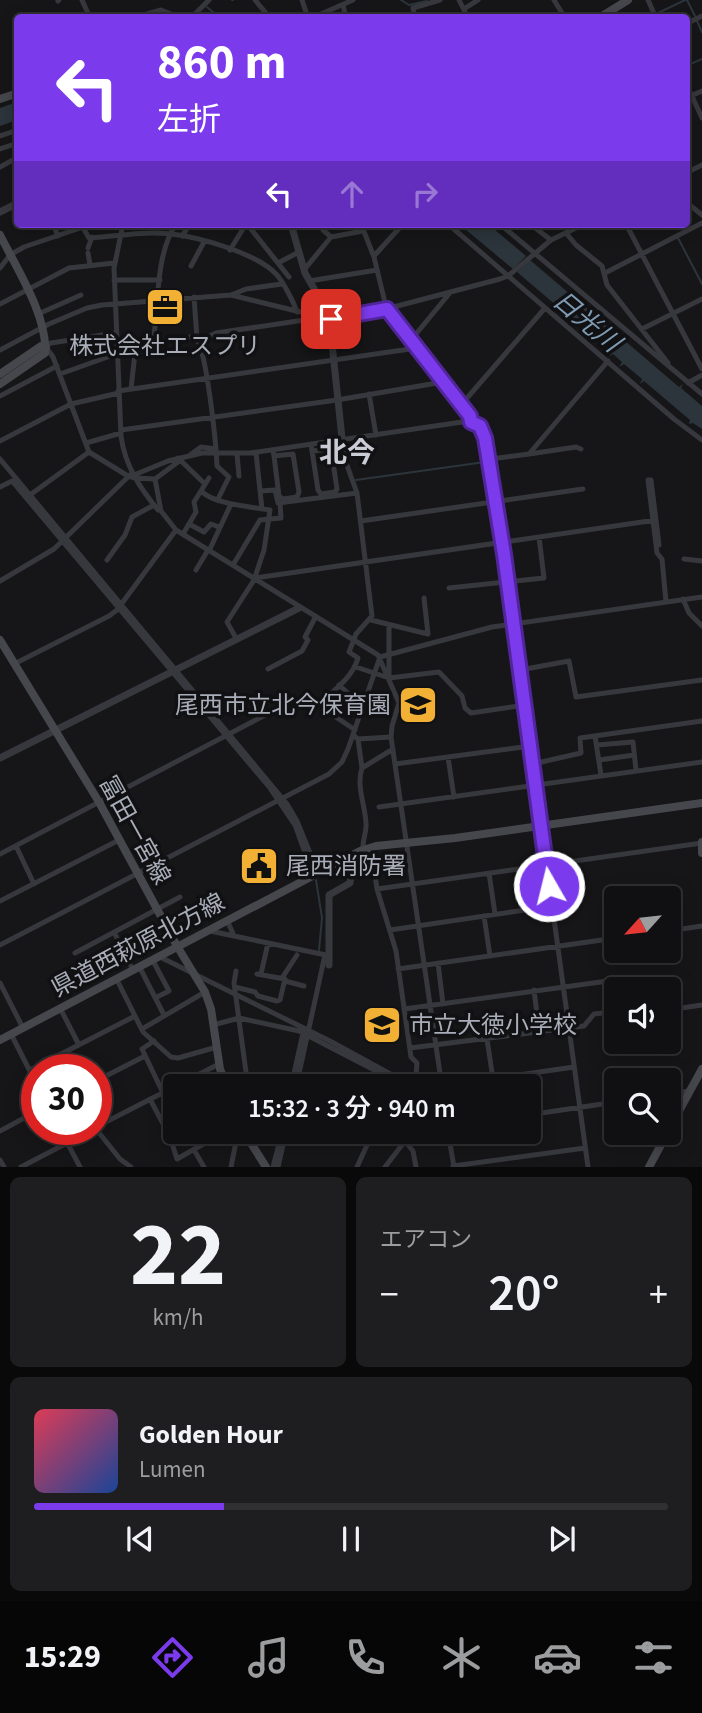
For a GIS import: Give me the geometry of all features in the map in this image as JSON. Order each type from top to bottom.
[{"type":"main road","points":[[605,14],[628,0]]},
{"type":"main road","points":[[0,235],[38,314],[46,345],[45,353],[0,384]]},
{"type":"main road","points":[[0,374],[46,345]]},
{"type":"main road","name":"冨田一宮線","points":[[0,640],[99,802],[205,992],[222,1074]]},
{"type":"main road","name":"県道西萩原北方線","points":[[0,1040],[367,849],[702,803]]},
{"type":"main road","points":[[702,843],[702,853]]},
{"type":"main road","points":[[681,1107],[702,1069]]},
{"type":"main road","points":[[249,1144],[267,1167]]},
{"type":"main road","points":[[649,1167],[661,1145]]},
{"type":"street","points":[[157,0],[162,9],[173,14]]},
{"type":"street","points":[[195,14],[209,0]]},
{"type":"street","points":[[255,0],[267,14]]},
{"type":"street","points":[[320,14],[353,0]]},
{"type":"street","points":[[415,14],[414,8],[440,0]]},
{"type":"street","points":[[459,0],[466,14]]},
{"type":"street","points":[[464,9],[478,0]]},
{"type":"street","points":[[343,5],[345,14]]},
{"type":"street","points":[[146,14],[162,9]]},
{"type":"street","points":[[690,99],[702,118]]},
{"type":"street","points":[[605,273],[702,223]]},
{"type":"street","points":[[55,228],[58,236]]},
{"type":"street","points":[[0,268],[10,255],[24,247],[77,228]]},
{"type":"street","points":[[83,228],[87,236],[92,237],[108,233],[169,234],[230,250],[266,266],[278,276],[297,312]]},
{"type":"street","points":[[122,228],[114,262],[115,333],[121,432],[124,455],[132,475],[176,530],[380,657],[399,702],[391,737],[440,1074]]},
{"type":"street","points":[[60,374],[116,353],[152,351],[160,280],[172,228]]},
{"type":"street","points":[[182,236],[187,228]]},
{"type":"street","points":[[230,250],[244,228]]},
{"type":"street","points":[[249,228],[256,240],[289,277]]},
{"type":"street","points":[[292,228],[304,270],[326,308],[329,319],[344,457],[356,492],[372,616],[352,641],[349,652],[358,658],[356,667],[319,702],[355,735],[362,768],[359,782],[367,828],[367,849],[390,930],[410,1048],[413,1060],[417,1063],[416,1074]]},
{"type":"street","points":[[324,228],[323,230],[331,237]]},
{"type":"street","points":[[304,270],[331,237],[359,228]]},
{"type":"street","points":[[362,228],[374,256],[389,309],[462,404],[471,422]]},
{"type":"street","points":[[374,256],[399,228]]},
{"type":"street","points":[[453,228],[702,440]]},
{"type":"street","points":[[505,228],[702,394]]},
{"type":"street","points":[[535,228],[551,240]]},
{"type":"street","points":[[0,350],[42,327],[87,308],[158,299],[231,295],[329,319],[389,309],[508,275],[551,240],[574,228]]},
{"type":"street","points":[[628,228],[702,369]]},
{"type":"street","points":[[566,233],[576,245],[600,263],[607,285],[671,368]]},
{"type":"street","points":[[90,265],[88,251],[92,237]]},
{"type":"street","points":[[191,266],[205,242]]},
{"type":"street","points":[[266,266],[299,252]]},
{"type":"street","points":[[0,304],[69,268],[114,262]]},
{"type":"street","points":[[309,281],[377,270]]},
{"type":"street","points":[[114,280],[160,280]]},
{"type":"street","points":[[231,295],[246,289],[282,284]]},
{"type":"street","points":[[412,339],[450,293]]},
{"type":"street","points":[[38,314],[81,295]]},
{"type":"street","points":[[194,297],[217,466],[229,477],[218,499]]},
{"type":"street","points":[[642,329],[702,299]]},
{"type":"street","points":[[462,404],[545,308]]},
{"type":"street","points":[[153,342],[198,339],[216,333],[318,318]]},
{"type":"street","points":[[115,333],[46,345],[57,366],[89,452],[132,475],[155,479],[178,462],[178,458]]},
{"type":"street","points":[[412,339],[462,404]]},
{"type":"street","points":[[0,441],[71,404],[131,389],[417,348]]},
{"type":"street","points":[[131,389],[135,353]]},
{"type":"street","points":[[529,454],[608,361]]},
{"type":"street","points":[[0,396],[57,366]]},
{"type":"street","points":[[688,383],[702,375]]},
{"type":"street","points":[[86,443],[121,432],[443,382]]},
{"type":"street","points":[[369,394],[376,435]]},
{"type":"street","points":[[273,453],[448,423],[471,422],[480,426],[483,431],[490,460],[508,581],[588,1167]]},
{"type":"street","points":[[490,460],[576,447],[581,449]]},
{"type":"street","points":[[312,448],[331,449],[337,489],[335,492],[321,494],[318,491],[312,448]]},
{"type":"street","points":[[0,581],[48,554],[132,475],[178,458],[216,451],[237,454],[273,453],[293,454],[299,492],[296,497],[283,499],[279,496],[273,453]]},
{"type":"street","points":[[30,495],[89,452]]},
{"type":"street","points":[[256,453],[262,509]]},
{"type":"street","points":[[237,454],[239,476]]},
{"type":"street","points":[[178,458],[207,481],[194,502],[197,512],[183,534]]},
{"type":"street","points":[[0,459],[64,540]]},
{"type":"street","points":[[155,479],[158,502],[167,521]]},
{"type":"street","points":[[654,520],[648,480],[651,480],[656,545],[657,553],[662,559],[666,602]]},
{"type":"street","points":[[0,487],[12,481],[228,735],[297,821],[315,874]]},
{"type":"street","points":[[360,521],[583,489]]},
{"type":"street","points":[[233,565],[260,520],[281,518],[280,503],[276,500],[275,490],[261,491]]},
{"type":"street","points":[[201,491],[205,496],[231,504],[270,510],[264,550],[254,579],[227,622],[237,640]]},
{"type":"street","points":[[280,503],[356,492]]},
{"type":"street","points":[[196,570],[219,533],[219,527],[231,504]]},
{"type":"street","points":[[107,560],[125,535],[132,517],[154,505]]},
{"type":"street","points":[[254,579],[654,520]]},
{"type":"street","points":[[189,524],[204,532],[211,524],[219,527]]},
{"type":"street","points":[[14,664],[109,616],[120,607],[176,530]]},
{"type":"street","points":[[450,588],[544,578],[539,537]]},
{"type":"street","points":[[684,559],[702,561]]},
{"type":"street","points":[[380,657],[477,630],[702,597]]},
{"type":"street","points":[[424,598],[429,644]]},
{"type":"street","points":[[683,600],[689,612],[702,626]]},
{"type":"street","points":[[0,758],[299,608]]},
{"type":"street","points":[[268,669],[302,651],[308,640],[305,637],[315,618]]},
{"type":"street","points":[[371,620],[428,634]]},
{"type":"street","points":[[389,625],[389,678]]},
{"type":"street","points":[[0,945],[329,774],[342,762],[355,735],[362,706],[380,657]]},
{"type":"street","points":[[520,670],[569,661],[576,697],[702,680]]},
{"type":"street","points":[[356,667],[389,678],[439,672],[462,696],[465,708],[471,713],[525,705]]},
{"type":"street","points":[[339,685],[362,706]]},
{"type":"street","points":[[0,854],[294,700]]},
{"type":"street","points":[[533,764],[581,752],[580,738],[702,721]]},
{"type":"street","points":[[355,735],[391,737]]},
{"type":"street","points":[[595,736],[601,775]]},
{"type":"street","points":[[597,745],[633,742],[636,771]]},
{"type":"street","points":[[395,764],[531,746]]},
{"type":"street","points":[[362,768],[393,749]]},
{"type":"street","points":[[599,760],[634,755]]},
{"type":"street","points":[[448,757],[454,797]]},
{"type":"street","points":[[379,807],[702,762]]},
{"type":"street","points":[[0,901],[119,840]]},
{"type":"street","points":[[377,889],[702,843]]},
{"type":"street","points":[[16,846],[34,884]]},
{"type":"street","points":[[297,1074],[327,955],[329,895],[350,883],[351,876],[343,860]]},
{"type":"street","points":[[489,873],[495,914]]},
{"type":"street","points":[[75,953],[180,897]]},
{"type":"street","points":[[390,930],[552,906]]},
{"type":"street","points":[[484,916],[490,956]]},
{"type":"street","points":[[227,920],[234,936]]},
{"type":"street","points":[[681,929],[702,926]]},
{"type":"street","points":[[207,930],[327,955]]},
{"type":"street","points":[[114,932],[164,1015]]},
{"type":"street","points":[[398,969],[604,940]]},
{"type":"street","points":[[268,943],[259,974],[303,986],[300,994]]},
{"type":"street","points":[[234,987],[281,1000],[283,979],[297,955]]},
{"type":"street","points":[[327,955],[329,965]]},
{"type":"street","points":[[155,958],[169,991],[155,998]]},
{"type":"street","points":[[155,958],[248,1000],[383,1074]]},
{"type":"street","points":[[438,963],[443,1004]]},
{"type":"street","points":[[236,971],[234,987],[246,1074]]},
{"type":"street","points":[[116,978],[142,1029],[171,1058],[217,1046]]},
{"type":"street","points":[[404,1009],[604,981]]},
{"type":"street","points":[[0,983],[23,1028]]},
{"type":"street","points":[[534,990],[539,1031]]},
{"type":"street","points":[[142,1029],[205,992]]},
{"type":"street","points":[[681,1008],[702,1005]]},
{"type":"street","points":[[61,1008],[79,1045]]},
{"type":"street","points":[[410,1048],[583,1026],[594,1014],[604,1013]]},
{"type":"street","points":[[61,1054],[135,1016]]},
{"type":"street","points":[[214,1025],[239,1018],[307,1033],[392,1074]]},
{"type":"street","points":[[11,1034],[22,1054]]},
{"type":"street","points":[[487,1039],[492,1074]]},
{"type":"street","points":[[112,1119],[163,1093],[142,1049],[154,1041]]},
{"type":"street","points":[[112,1073],[145,1056]]},
{"type":"street","points":[[200,1074],[219,1064]]},
{"type":"street","points":[[527,1074],[574,1068]]},
{"type":"street","points":[[681,1092],[689,1091]]},
{"type":"street","points":[[150,1099],[170,1137],[177,1159],[207,1144]]},
{"type":"street","points":[[541,1113],[604,1104]]},
{"type":"street","points":[[0,1131],[21,1120]]},
{"type":"street","points":[[231,1167],[237,1144]]},
{"type":"street","points":[[275,1167],[281,1144]]},
{"type":"street","points":[[357,1167],[368,1144]]},
{"type":"street","points":[[385,1167],[403,1144]]},
{"type":"street","points":[[407,1144],[413,1151],[416,1167]]},
{"type":"street","points":[[450,1144],[454,1167],[585,1148]]},
{"type":"street","points":[[21,1167],[64,1145]]},
{"type":"street","points":[[69,1145],[80,1167]]},
{"type":"street","points":[[109,1145],[131,1167]]},
{"type":"street","points":[[194,1150],[204,1167]]},
{"type":"street","points":[[181,1157],[181,1167]]},
{"type":"street","points":[[0,1160],[4,1167]]},
{"type":"water","points":[[14,103],[14,121],[0,126],[0,108]]},
{"type":"water","points":[[464,228],[493,228],[526,256],[513,269]]},
{"type":"water","name":"日光川","points":[[530,260],[679,387],[683,384],[681,388],[702,406],[702,429],[693,423],[689,424],[690,420],[644,381],[640,384],[642,379],[624,364],[619,367],[622,362],[613,354],[610,356],[611,352],[517,272]]},
{"type":"waterway","points":[[401,0],[409,5],[427,1]]},
{"type":"waterway","points":[[658,13],[685,0]]},
{"type":"waterway","points":[[687,0],[695,16]]},
{"type":"waterway","points":[[207,7],[215,14]]},
{"type":"waterway","points":[[697,21],[702,32]]},
{"type":"waterway","points":[[690,64],[702,59]]},
{"type":"waterway","points":[[678,238],[702,284]]},
{"type":"waterway","points":[[356,480],[485,462]]},
{"type":"waterway","points":[[316,880],[322,918],[319,950]]},
{"type":"place","name":"株式会社エスプリ","points":[[165,307]]},
{"type":"place","name":"尾西市立北今保育園","points":[[418,705]]},
{"type":"place","name":"尾西消防署","points":[[259,866]]},
{"type":"place","name":"市立大徳小学校","points":[[382,1025]]},
{"type":"district","name":"北今","points":[[347,452]]},
{"type":"route","points":[[331,319],[387,309],[470,416],[471,422],[480,426],[485,438],[504,554],[549,886]]}]
